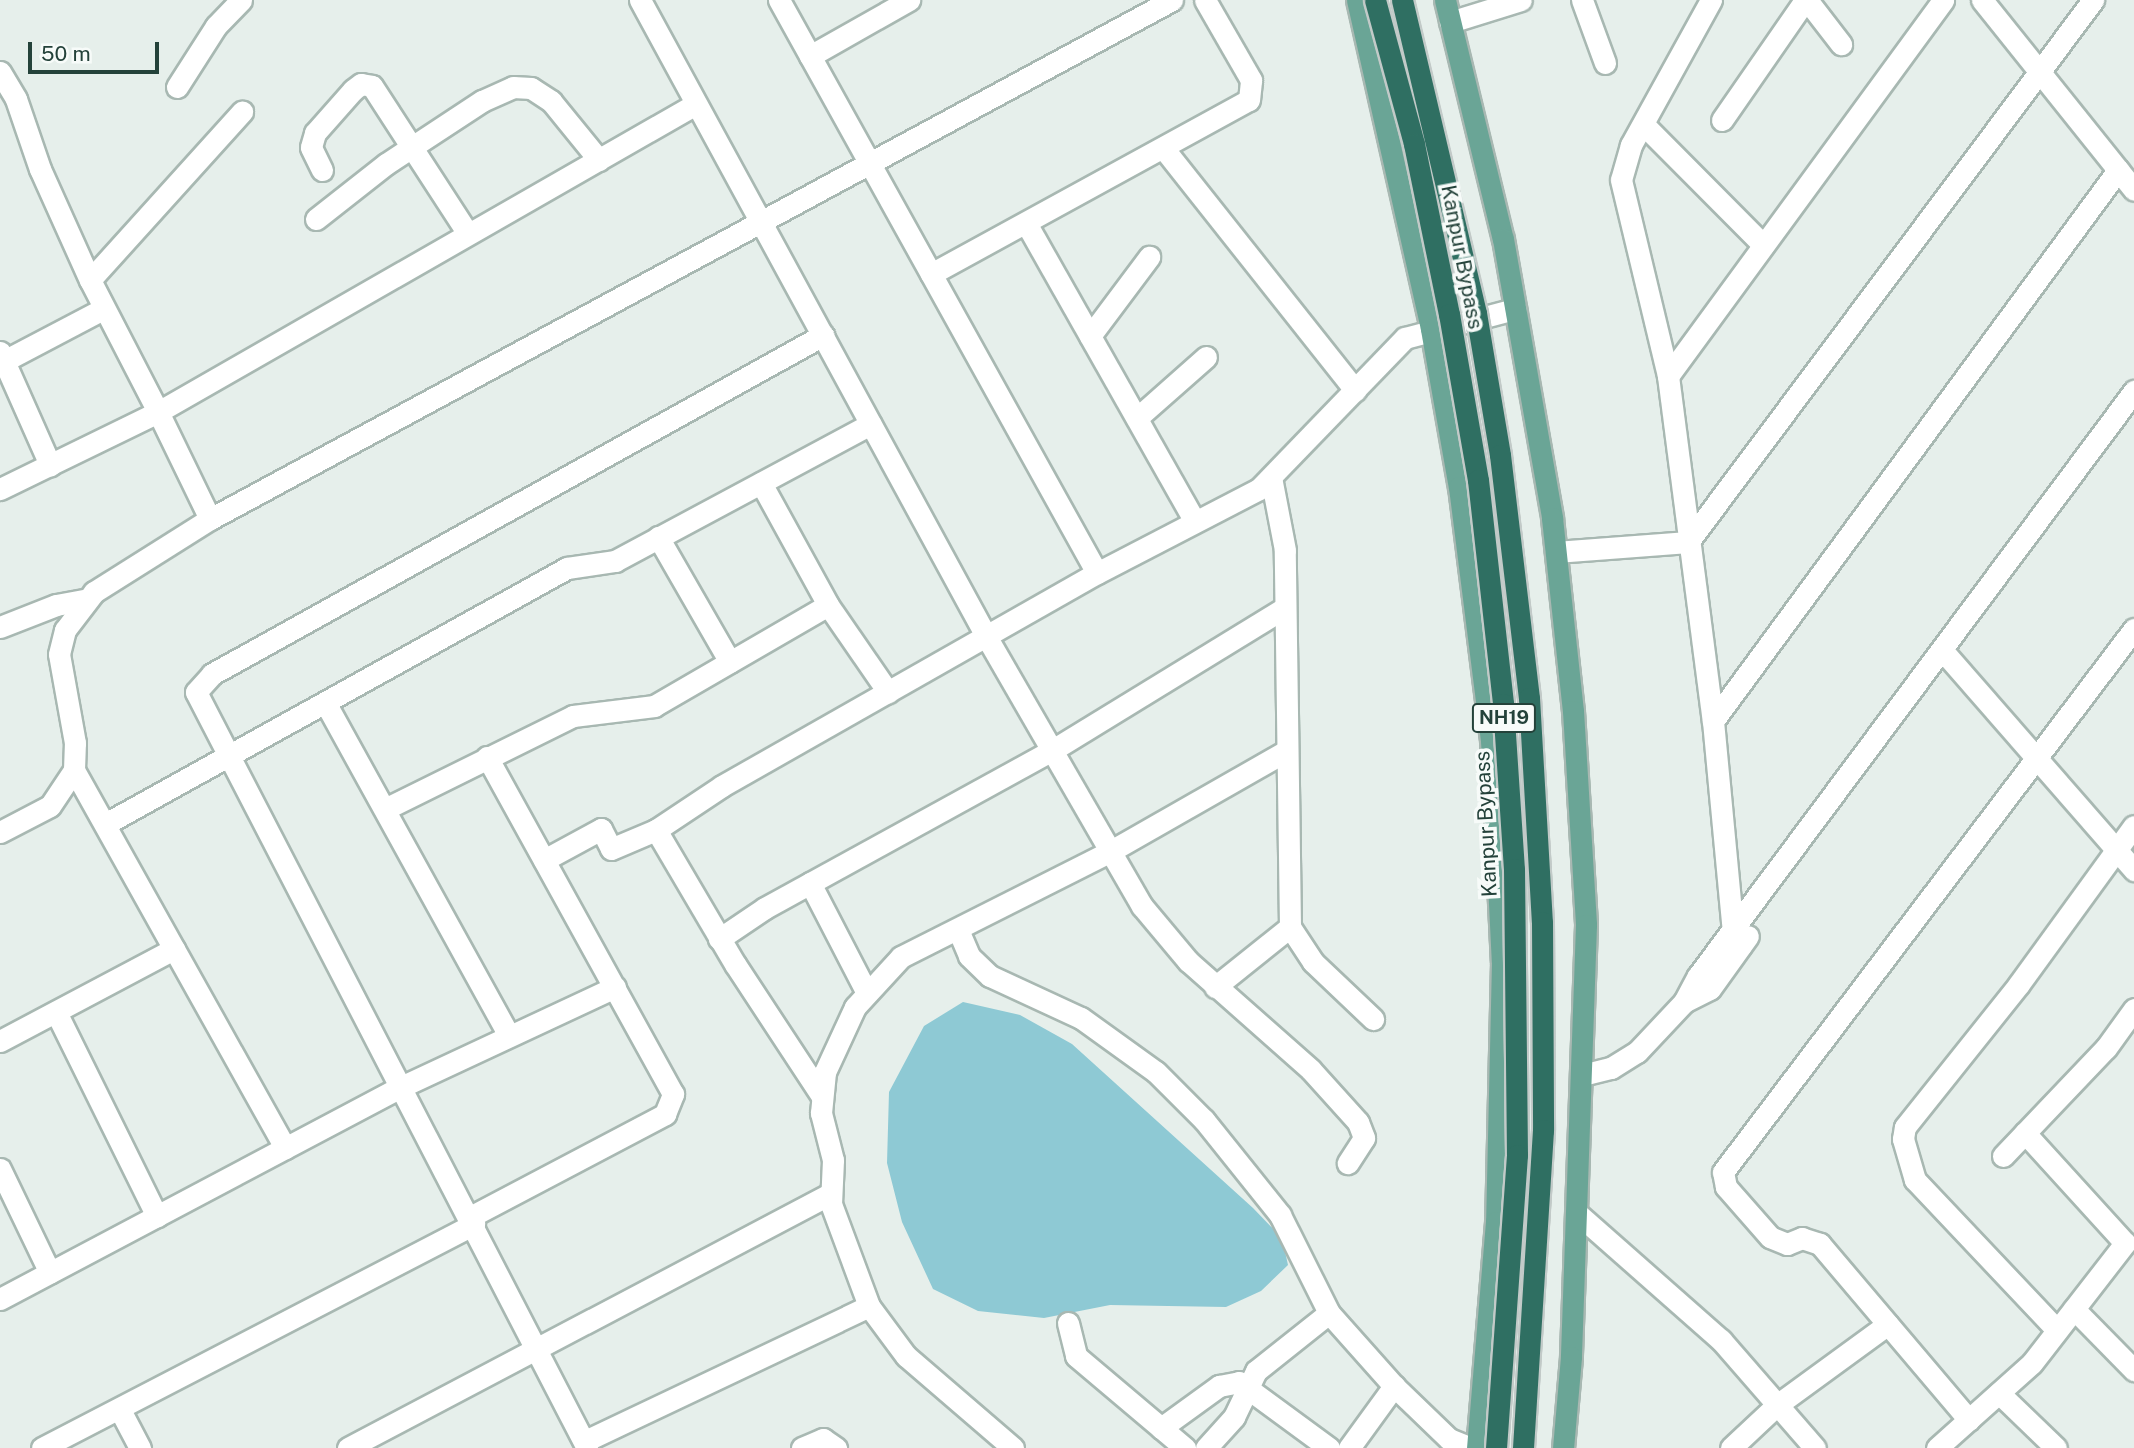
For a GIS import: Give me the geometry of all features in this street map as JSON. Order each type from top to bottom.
[{"type":"highway","name":"Kanpur Bypass","points":[[1375,0],[1414,144],[1450,314],[1478,480],[1503,704],[1514,869],[1517,1155],[1496,1448]]},
{"type":"highway","name":"Kanpur Bypass","points":[[1402,0],[1476,313],[1500,455],[1529,698],[1542,922],[1543,1130],[1523,1448]]},
{"type":"main road","points":[[1357,0],[1431,330],[1459,487],[1491,740],[1502,962],[1496,1222],[1477,1448]]},
{"type":"main road","points":[[1445,0],[1503,239],[1556,552],[1573,711],[1586,925],[1578,1214],[1563,1448]]},
{"type":"street","points":[[177,87],[216,26],[241,0]]},
{"type":"street","points":[[640,0],[694,106],[761,221],[986,636],[1142,906],[1215,987],[1311,1070],[1359,1122],[1364,1138],[1348,1163]]},
{"type":"street","points":[[779,0],[1097,573]]},
{"type":"street","points":[[810,56],[909,0]]},
{"type":"street","points":[[3,618],[85,600],[210,519],[1172,0]]},
{"type":"street","points":[[932,274],[1249,100],[1252,93],[1251,80],[1205,0]]},
{"type":"street","points":[[1450,22],[1521,0]]},
{"type":"street","points":[[1582,0],[1605,63]]},
{"type":"street","points":[[1711,0],[1644,126],[1631,145],[1621,180],[1668,376],[1713,721],[1737,940]]},
{"type":"street","points":[[1722,120],[1806,0],[1841,44]]},
{"type":"street","points":[[1668,376],[1943,0]]},
{"type":"street","points":[[1982,0],[2134,190]]},
{"type":"street","points":[[1556,552],[1688,542],[2093,0]]},
{"type":"street","points":[[0,72],[16,99],[40,169],[103,309],[158,412],[210,519]]},
{"type":"street","points":[[322,170],[312,141],[360,84],[372,86],[381,94],[415,146],[468,234]]},
{"type":"street","points":[[316,219],[415,146],[482,101],[513,87],[531,88],[551,101],[599,160]]},
{"type":"street","points":[[0,489],[158,412],[694,106]]},
{"type":"street","points":[[90,280],[242,112]]},
{"type":"street","points":[[1644,126],[1763,245]]},
{"type":"street","points":[[1164,149],[1355,390]]},
{"type":"street","points":[[1713,721],[2118,170]]},
{"type":"street","points":[[1026,223],[1195,522]]},
{"type":"street","points":[[1090,337],[1149,257]]},
{"type":"street","points":[[50,465],[2,356],[103,309]]},
{"type":"street","points":[[544,860],[601,829],[611,849],[656,830],[722,786],[1097,573],[1259,489],[1405,338],[1515,309]]},
{"type":"street","points":[[823,335],[212,674],[196,692],[227,757],[402,1086],[586,1444],[869,1306]]},
{"type":"street","points":[[1137,418],[1206,357]]},
{"type":"street","points":[[1947,656],[2134,391]]},
{"type":"street","points":[[1583,1075],[1611,1068],[1637,1052],[1684,1002],[1698,976],[1737,940],[1947,656],[2134,413]]},
{"type":"street","points":[[107,823],[568,568],[615,561],[871,424]]},
{"type":"street","points":[[1271,477],[1285,550],[1283,610],[1290,928],[1312,962],[1373,1019]]},
{"type":"street","points":[[761,483],[828,605],[888,692]]},
{"type":"street","points":[[658,537],[730,662]]},
{"type":"street","points":[[0,832],[50,806],[74,770],[75,743],[60,654],[65,630],[85,600]]},
{"type":"street","points":[[384,809],[585,712],[654,706],[828,605]]},
{"type":"street","points":[[719,939],[810,884],[1051,751],[1283,610]]},
{"type":"street","points":[[1969,1420],[1820,1244],[1802,1238],[1787,1244],[1770,1237],[1726,1187],[1723,1172],[2036,762],[2134,629]]},
{"type":"street","points":[[1947,656],[2036,762],[2134,870]]},
{"type":"street","points":[[326,704],[509,1036]]},
{"type":"street","points":[[821,1096],[837,1042],[866,991],[901,957],[959,932],[1111,851],[1286,751]]},
{"type":"street","points":[[42,1448],[120,1410],[472,1221],[665,1115],[671,1106],[669,1082],[487,757]]},
{"type":"street","points":[[74,770],[107,823],[285,1148]]},
{"type":"street","points":[[2057,1331],[1915,1180],[1903,1139],[1905,1127],[2019,984],[2134,826]]},
{"type":"street","points":[[656,830],[719,939],[821,1096],[833,1160],[830,1194],[841,1237],[869,1306],[906,1356],[1013,1448]]},
{"type":"street","points":[[810,884],[866,991]]},
{"type":"street","points":[[1215,987],[1290,928]]},
{"type":"street","points":[[959,932],[969,956],[990,976],[1081,1018],[1156,1072],[1195,1111],[1280,1215],[1329,1313],[1394,1386],[1449,1439],[1471,1448]]},
{"type":"street","points":[[0,1041],[174,949]]},
{"type":"street","points":[[0,1299],[402,1086],[615,986]]},
{"type":"street","points":[[2003,1156],[2106,1048],[2134,1009]]},
{"type":"street","points":[[56,1012],[157,1216]]},
{"type":"street","points":[[1937,1448],[2032,1363],[2125,1243],[2025,1133]]},
{"type":"street","points":[[0,1169],[50,1273]]},
{"type":"street","points":[[348,1448],[830,1194]]},
{"type":"street","points":[[1578,1214],[1721,1340],[1815,1448]]},
{"type":"street","points":[[2074,1309],[2134,1370]]},
{"type":"street","points":[[1206,1448],[1234,1417],[1247,1383],[1256,1371],[1329,1313]]},
{"type":"street","points":[[1068,1323],[1076,1356],[1185,1448]]},
{"type":"street","points":[[1731,1448],[1777,1405],[1888,1324]]},
{"type":"street","points":[[1161,1428],[1219,1386],[1247,1383],[1329,1448]]},
{"type":"street","points":[[1349,1448],[1394,1386]]},
{"type":"street","points":[[1999,1393],[2056,1448]]},
{"type":"street","points":[[120,1410],[140,1448]]},
{"type":"street","points":[[802,1448],[823,1439],[836,1448]]},
{"type":"water","points":[[963,1002],[1020,1015],[1072,1044],[1253,1208],[1282,1238],[1288,1265],[1261,1291],[1226,1307],[1110,1305],[1044,1318],[978,1311],[933,1289],[902,1222],[887,1163],[889,1092],[924,1026]]}]
